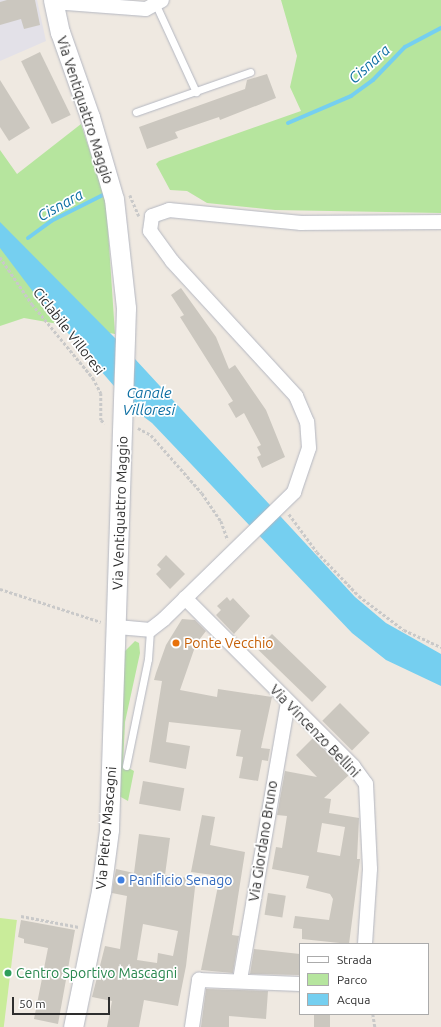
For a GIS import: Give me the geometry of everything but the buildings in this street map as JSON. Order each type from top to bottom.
[{"type":"street","points":[[53,1],[146,9],[159,2]]},
{"type":"street","name":"Via Ventiquattro Maggio","points":[[53,1],[114,199],[122,255],[126,349],[117,627]]},
{"type":"street","points":[[117,627],[150,630],[283,504],[294,492],[306,463],[309,435],[302,409],[287,385],[172,261],[150,231],[152,216],[169,210],[301,223],[439,223]]},
{"type":"street","name":"Via Vincenzo Bellini","points":[[185,598],[288,703],[353,766],[366,784],[370,869],[365,943]]},
{"type":"street","name":"Via Pietro Mascagni","points":[[73,1027],[93,930],[109,830],[117,627]]},
{"type":"street","name":"Via Giordano Bruno","points":[[240,980],[288,703]]},
{"type":"street","points":[[192,1027],[199,980],[240,980],[299,984]]},
{"type":"lane","points":[[159,2],[196,92]]},
{"type":"lane","points":[[136,112],[250,72]]},
{"type":"lane","points":[[126,766],[148,659],[150,630]]},
{"type":"path","name":"Ciclabile Villoresi","points":[[0,257],[32,304],[94,378],[101,393],[101,420],[105,423]]},
{"type":"path","points":[[137,428],[151,435],[202,493],[222,521],[237,546]]},
{"type":"path","points":[[283,504],[303,535],[358,596],[404,630],[441,647]]},
{"type":"path","points":[[0,589],[117,627]]},
{"type":"path","points":[[21,916],[93,930]]},
{"type":"path","points":[[373,1015],[375,1027]]},
{"type":"shaded area","points":[[0,0],[37,0],[46,41],[0,61]]},
{"type":"green space","points":[[281,0],[441,0],[441,213],[275,210],[207,203],[187,191],[170,190],[156,164],[159,161],[301,111],[290,87],[297,56]]},
{"type":"green space","points":[[81,124],[106,200],[115,334],[24,318],[0,326],[0,150],[17,174]]},
{"type":"green space","points":[[135,641],[139,643],[140,653],[125,722],[123,765],[134,771],[128,801],[119,796],[124,652]]},
{"type":"green space","name":"Centro Sportivo Mascagni","points":[[0,918],[17,920],[4,1027],[0,1027]]},
{"type":"water","name":"Canale Villoresi","points":[[0,222],[116,339],[114,386],[40,301],[0,248]]},
{"type":"water","name":"Canale Villoresi","points":[[135,359],[355,597],[386,623],[441,654],[441,686],[386,660],[352,633],[152,423],[132,408]]},
{"type":"waterway","name":"Cisnara","points":[[288,123],[351,96],[373,80],[405,47],[441,28]]},
{"type":"waterway","name":"Cisnara","points":[[28,238],[51,221],[103,195]]},
{"type":"place","name":"Ponte Vecchio","points":[[176,643]]},
{"type":"place","name":"Panificio Senago","points":[[121,880]]},
{"type":"place","name":"Centro Sportivo Mascagni","points":[[8,973]]}]
